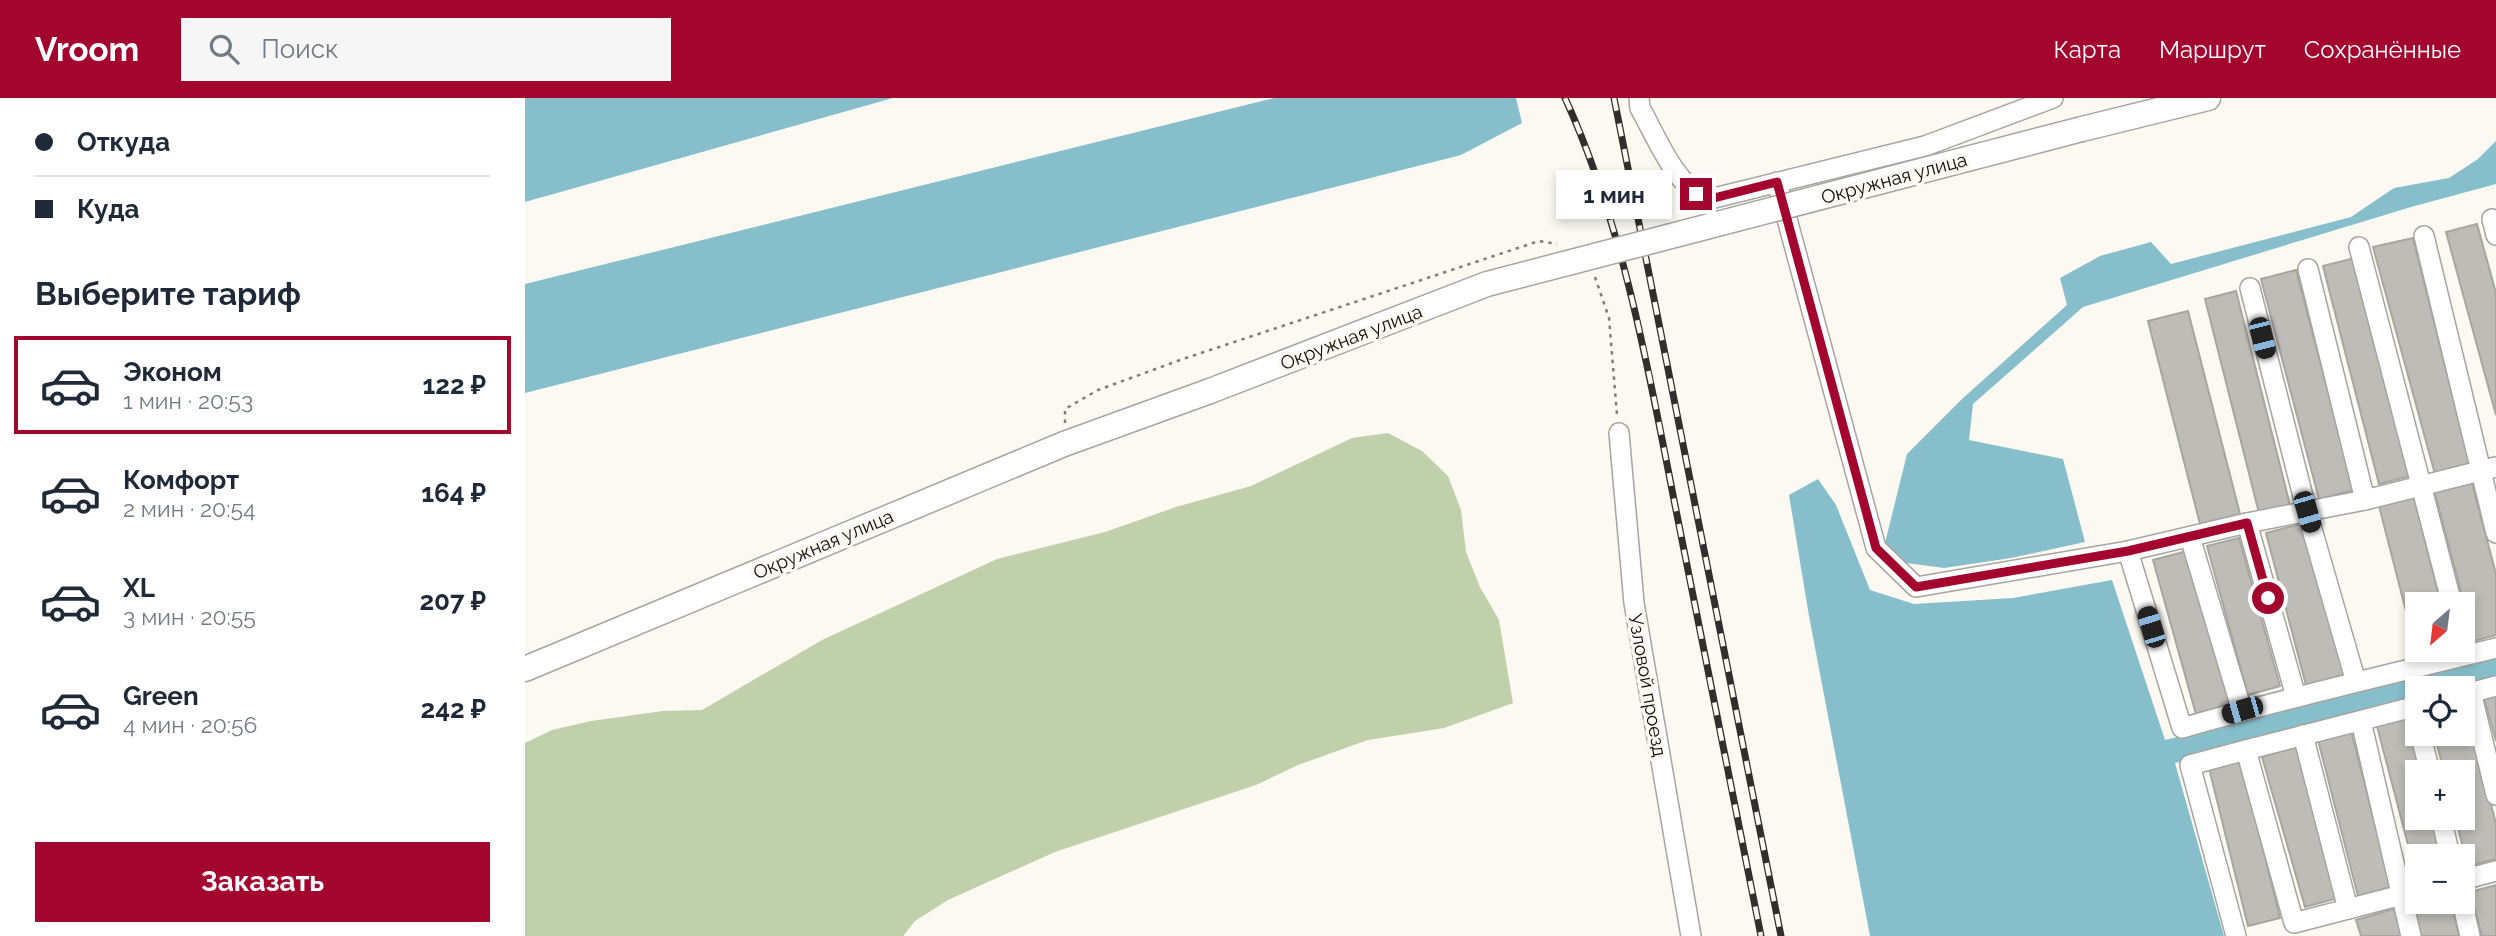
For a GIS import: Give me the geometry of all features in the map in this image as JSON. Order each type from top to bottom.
[{"type":"main road","name":"Окружная улица","points":[[525,669],[1051,449],[1487,284],[2208,98]]},
{"type":"street","points":[[1639,98],[1640,108],[1675,171],[1685,184],[1706,200],[1925,146],[2053,98]]},
{"type":"street","points":[[1777,182],[1876,548],[1916,587],[2128,551],[2247,523],[2365,500],[2488,469]]},
{"type":"street","points":[[2424,236],[2488,469],[2496,533]]},
{"type":"street","points":[[2359,247],[2449,592]]},
{"type":"street","points":[[2308,269],[2365,500]]},
{"type":"street","points":[[2250,288],[2307,512],[2356,682]]},
{"type":"street","name":"Узловой проезд","points":[[1619,433],[1634,603],[1691,936]]},
{"type":"street","points":[[2247,523],[2295,697]]},
{"type":"street","points":[[2190,537],[2242,710]]},
{"type":"street","points":[[2128,551],[2182,728],[2356,682],[2420,662]]},
{"type":"street","points":[[2475,648],[2496,648]]},
{"type":"street","points":[[2475,691],[2496,686]]},
{"type":"street","points":[[2236,936],[2190,765],[2361,721],[2405,713]]},
{"type":"street","points":[[2361,721],[2405,879]]},
{"type":"street","points":[[2475,721],[2496,795]]},
{"type":"street","points":[[2303,736],[2348,909]]},
{"type":"street","points":[[2246,750],[2294,923],[2405,894]]},
{"type":"street","points":[[2475,877],[2496,871]]},
{"type":"street","points":[[2410,914],[2411,936]]},
{"type":"street","points":[[2465,914],[2470,936]]},
{"type":"green space","points":[[1388,433],[1422,451],[1448,476],[1461,510],[1466,552],[1480,587],[1499,620],[1513,703],[1444,728],[1368,740],[1298,765],[1256,785],[1055,852],[948,900],[915,921],[903,936],[525,936],[525,743],[552,730],[591,721],[663,711],[702,710],[822,640],[997,559],[1105,532],[1176,507],[1251,486],[1352,438]]},
{"type":"water","points":[[525,98],[893,98],[525,202]]},
{"type":"water","points":[[1274,98],[1516,98],[1522,123],[1461,155],[525,393],[525,284]]},
{"type":"water","points":[[2496,141],[2496,184],[2411,207],[2083,307],[1973,404],[1969,440],[2063,459],[2085,542],[2011,558],[1944,568],[1899,562],[1885,543],[1907,454],[1962,399],[2067,305],[2060,278],[2100,256],[2151,242],[2171,264],[2351,217],[2394,188],[2449,178],[2478,159]]},
{"type":"water","points":[[1818,479],[1836,505],[1870,590],[1914,604],[2013,598],[2112,580],[2165,740],[2405,681],[2405,701],[2175,763],[2224,936],[1870,936],[1809,616],[1789,495]]},
{"type":"water","points":[[2496,658],[2496,676],[2475,682],[2475,676],[2423,676]]},
{"type":"building","points":[[2477,224],[2496,293],[2496,415],[2446,232]]},
{"type":"building","points":[[2413,238],[2470,466],[2435,474],[2373,247]]},
{"type":"building","points":[[2355,258],[2410,476],[2379,484],[2323,266]]},
{"type":"building","points":[[2296,270],[2354,490],[2319,499],[2261,279]]},
{"type":"building","points":[[2236,291],[2290,505],[2259,513],[2205,299]]},
{"type":"building","points":[[2188,311],[2240,514],[2200,524],[2148,321]]},
{"type":"building","points":[[2471,480],[2496,574],[2496,635],[2475,641],[2475,592],[2461,592],[2434,490]]},
{"type":"building","points":[[2413,494],[2438,592],[2405,592],[2405,607],[2378,502]]},
{"type":"building","points":[[2304,523],[2344,675],[2306,685],[2266,533]]},
{"type":"building","points":[[2239,538],[2280,686],[2248,695],[2207,546]]},
{"type":"building","points":[[2187,551],[2231,709],[2197,718],[2153,560]]},
{"type":"building","points":[[2496,695],[2496,741],[2484,698]]},
{"type":"building","points":[[2405,719],[2405,746],[2414,746],[2418,760],[2405,760],[2405,830],[2435,830],[2439,844],[2408,844],[2377,726]]},
{"type":"building","points":[[2351,731],[2391,887],[2358,896],[2318,740]]},
{"type":"building","points":[[2475,742],[2496,824],[2496,859],[2475,864],[2475,844],[2462,844],[2458,830],[2475,830],[2475,760],[2441,760],[2437,746],[2475,746]]},
{"type":"building","points":[[2296,747],[2338,898],[2305,907],[2262,757]]},
{"type":"building","points":[[2241,760],[2280,918],[2248,926],[2209,768]]},
{"type":"building","points":[[2496,885],[2496,936],[2482,936],[2475,910],[2475,891]]},
{"type":"building","points":[[2394,909],[2402,936],[2361,936],[2356,920]]},
{"type":"building","points":[[2416,914],[2454,914],[2459,936],[2421,936]]},
{"type":"railway","points":[[1565,98],[1585,145],[1618,245],[1643,347],[1761,936]]},
{"type":"railway","points":[[1614,98],[1781,936]]},
{"type":"route","points":[[1696,194],[1706,200],[1777,182],[1876,548],[1916,587],[2128,551],[2247,523],[2268,598]]}]
